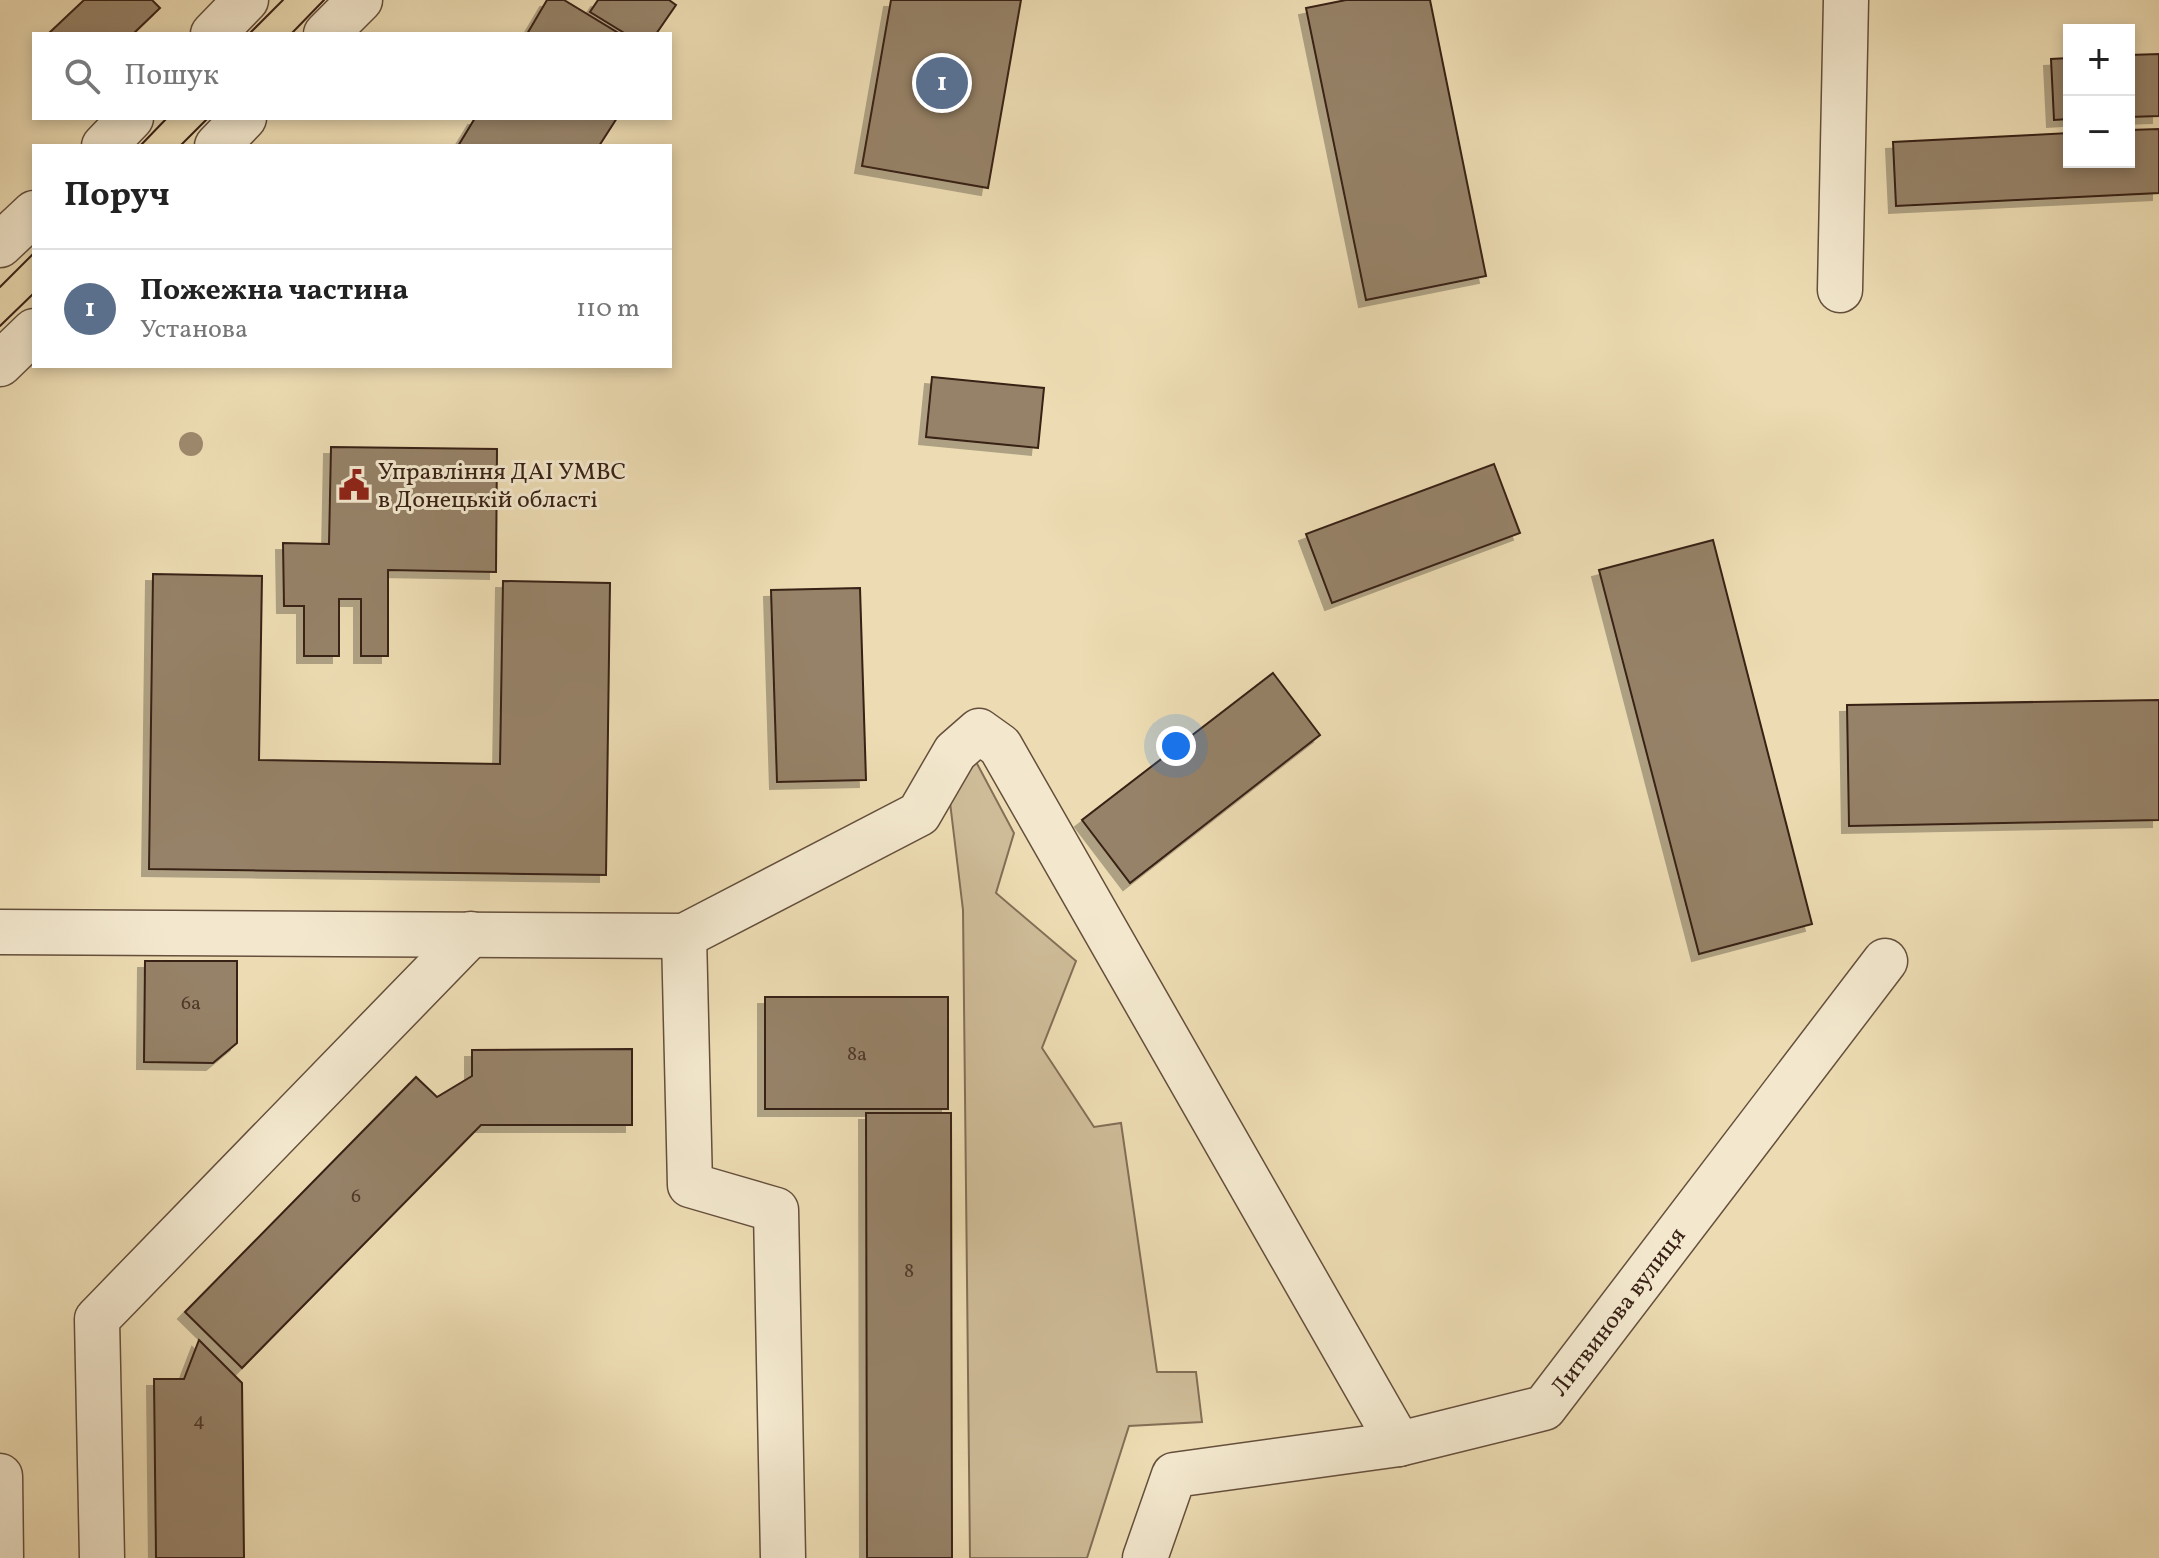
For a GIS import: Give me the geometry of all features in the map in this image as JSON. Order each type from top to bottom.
[{"type":"street","points":[[215,32],[246,0]]},
{"type":"street","points":[[328,32],[360,0]]},
{"type":"street","points":[[1840,290],[1846,0]]},
{"type":"street","points":[[106,144],[129,120]]},
{"type":"street","points":[[219,144],[242,120]]},
{"type":"street","points":[[0,245],[32,215]]},
{"type":"street","points":[[0,364],[32,333]]},
{"type":"street","points":[[0,932],[684,936],[919,814],[955,752],[979,731],[1000,746],[1399,1444]]},
{"type":"street","points":[[102,1558],[97,1319],[471,934]]},
{"type":"street","points":[[684,936],[690,1185],[776,1210],[783,1558]]},
{"type":"street","name":"Литвинова вулиця","points":[[1145,1558],[1174,1475],[1399,1444],[1544,1408],[1885,961]]},
{"type":"street","points":[[0,1476],[1,1558]]},
{"type":"shaded area","points":[[974,758],[1014,833],[996,893],[1076,961],[1042,1048],[1094,1127],[1121,1123],[1157,1372],[1196,1372],[1202,1422],[1129,1426],[1087,1558],[970,1558],[963,910],[949,794]]},
{"type":"building","points":[[84,0],[152,0],[160,8],[135,32],[50,32]]},
{"type":"building","points":[[547,0],[564,0],[617,32],[528,32]]},
{"type":"building","points":[[598,0],[669,0],[676,5],[657,32],[623,32],[590,12]]},
{"type":"building","points":[[891,0],[1021,0],[988,188],[862,166]]},
{"type":"building","points":[[1346,0],[1430,0],[1486,276],[1366,300],[1306,8]]},
{"type":"building","points":[[2159,54],[2159,116],[2135,117],[2135,55]]},
{"type":"building","points":[[2063,58],[2063,119],[2054,120],[2051,59]]},
{"type":"building","points":[[474,120],[616,120],[600,144],[459,144]]},
{"type":"building","points":[[2159,129],[2159,193],[1896,206],[1893,142],[2063,133],[2063,168],[2135,168],[2135,130]]},
{"type":"building","points":[[932,377],[1044,388],[1038,448],[926,437]]},
{"type":"building","points":[[331,447],[497,449],[496,572],[388,570],[388,656],[361,656],[361,599],[339,599],[339,656],[304,656],[304,606],[284,606],[283,543],[329,544]]},
{"type":"building","points":[[1494,464],[1520,533],[1332,603],[1306,534]]},
{"type":"building","points":[[1713,540],[1812,924],[1699,954],[1599,570]]},
{"type":"building","points":[[153,574],[262,576],[259,760],[500,764],[503,581],[610,583],[606,875],[149,869]]},
{"type":"building","points":[[860,588],[866,780],[777,782],[771,590]]},
{"type":"building","points":[[1273,673],[1320,735],[1130,883],[1082,820]]},
{"type":"building","points":[[2159,700],[2159,820],[1849,826],[1847,705]]},
{"type":"building","points":[[145,961],[237,961],[237,1043],[213,1063],[144,1062]]},
{"type":"building","points":[[765,997],[948,997],[948,1109],[765,1109]]},
{"type":"building","points":[[632,1049],[632,1125],[481,1125],[242,1368],[185,1312],[416,1077],[437,1097],[472,1076],[472,1050]]},
{"type":"building","points":[[866,1113],[951,1113],[952,1558],[867,1558]]},
{"type":"building","points":[[199,1340],[242,1383],[244,1558],[156,1558],[154,1379],[184,1379]]},
{"type":"tram line","points":[[251,32],[283,0]]},
{"type":"tram line","points":[[293,32],[324,0]]},
{"type":"tram line","points":[[142,144],[165,120]]},
{"type":"tram line","points":[[182,144],[206,120]]},
{"type":"tram line","points":[[0,287],[32,255]]},
{"type":"tram line","points":[[0,326],[32,295]]},
{"type":"place","name":"Пожежна частина","points":[[942,83]]},
{"type":"place","name":"Управління ДАІ УМВС в Донецькій області","points":[[354,485]]}]
